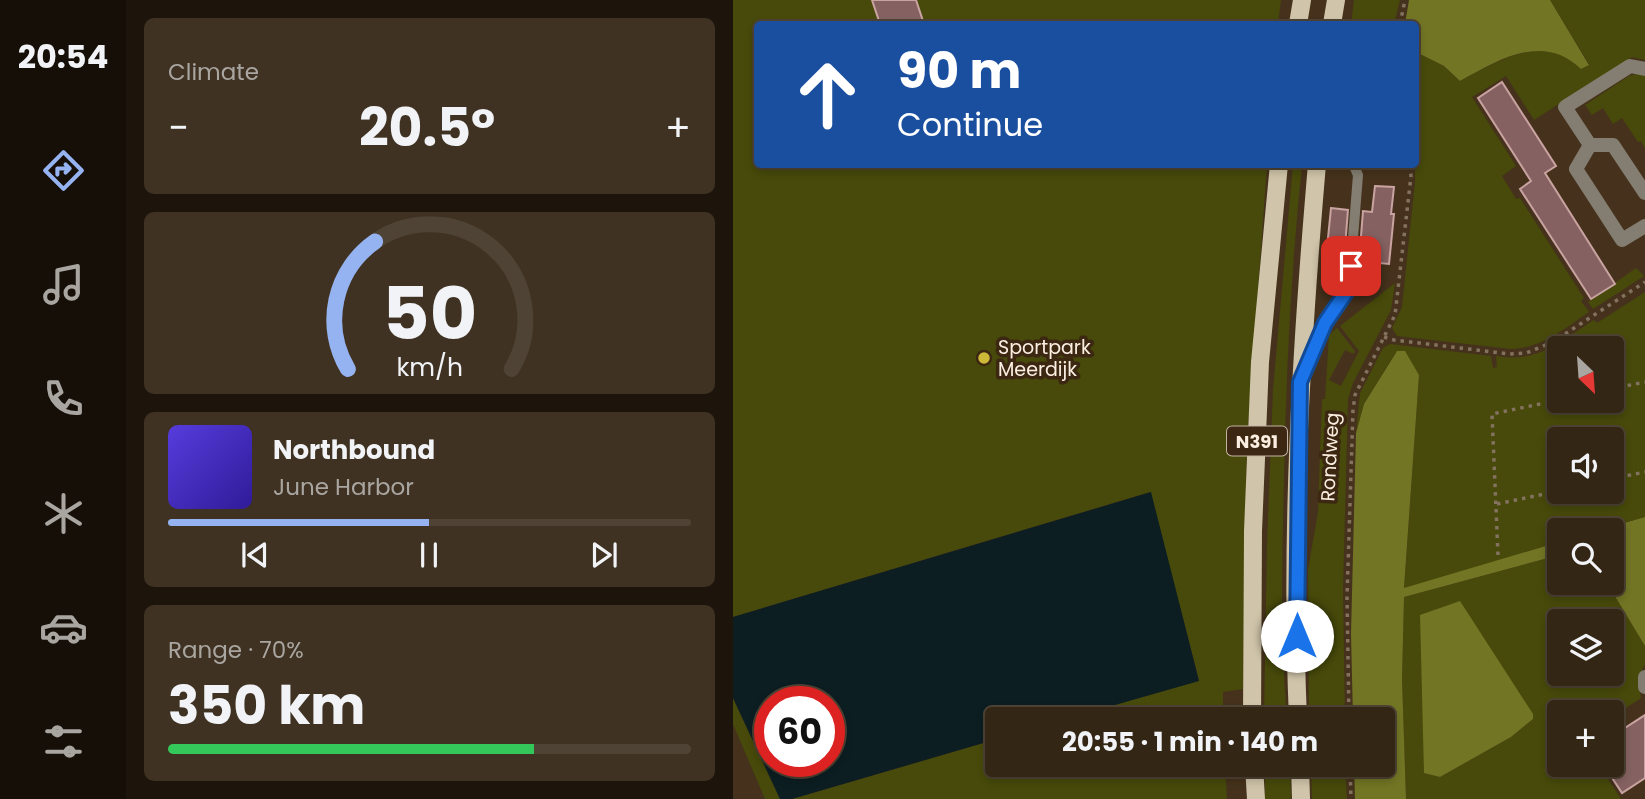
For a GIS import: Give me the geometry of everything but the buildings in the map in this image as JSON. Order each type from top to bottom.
[{"type":"main road","points":[[1298,21],[1302,0]]},
{"type":"main road","points":[[1332,21],[1336,0]]},
{"type":"main road","name":"N391","points":[[1252,707],[1253,531],[1260,362],[1280,168]]},
{"type":"main road","name":"Rondweg","points":[[1298,707],[1296,561],[1300,382],[1317,168]]},
{"type":"main road","points":[[1255,777],[1256,799]]},
{"type":"main road","points":[[1300,777],[1301,799]]},
{"type":"street","points":[[1590,145],[1565,107],[1630,66],[1645,69]]},
{"type":"street","points":[[1590,145],[1613,145],[1645,193]]},
{"type":"street","points":[[1590,145],[1576,169],[1622,240],[1645,226]]},
{"type":"street","points":[[1645,677],[1645,687]]},
{"type":"lane","points":[[1300,382],[1325,323],[1349,288],[1358,175],[1355,168]]},
{"type":"path","points":[[1401,21],[1405,0]]},
{"type":"path","name":"Rondweg","points":[[1349,707],[1347,597],[1353,410],[1355,395],[1395,315],[1411,176],[1410,168]]},
{"type":"path","points":[[1384,337],[1485,351],[1526,353],[1551,343],[1645,282]]},
{"type":"path","points":[[1624,386],[1645,382]]},
{"type":"path","points":[[1498,555],[1492,414],[1547,403]]},
{"type":"path","points":[[1624,477],[1645,472]]},
{"type":"path","points":[[1497,504],[1547,494]]},
{"type":"path","points":[[1350,777],[1351,799]]},
{"type":"shaded area","name":"Sportpark Meerdijk","points":[[733,0],[1281,0],[1278,21],[754,21],[754,168],[1267,168],[1247,442],[1243,689],[1223,692],[1223,707],[1107,707],[1199,680],[1150,492],[733,617]]},
{"type":"shaded area","points":[[1354,0],[1400,0],[1395,21],[1351,21]]},
{"type":"shaded area","points":[[1409,0],[1550,0],[1589,65],[1581,69],[1566,58],[1551,52],[1536,51],[1505,58],[1460,81],[1444,66],[1419,54],[1419,21],[1406,21]]},
{"type":"shaded area","points":[[1550,0],[1645,0],[1645,60],[1632,57],[1534,120],[1506,76],[1472,97],[1516,166],[1502,176],[1516,199],[1520,198],[1584,298],[1581,301],[1589,312],[1543,341],[1522,348],[1397,336],[1392,328],[1402,307],[1415,168],[1419,168],[1419,54],[1444,66],[1460,81],[1506,58],[1536,51],[1551,52],[1566,58],[1581,69],[1589,64]]},
{"type":"shaded area","points":[[1645,75],[1645,148],[1622,118],[1613,124],[1603,108],[1592,115],[1585,105],[1629,76]]},
{"type":"shaded area","points":[[1293,168],[1302,168],[1292,282],[1285,440],[1282,599],[1286,707],[1264,707],[1273,390]]},
{"type":"shaded area","points":[[1636,268],[1644,276],[1593,309],[1588,302]]},
{"type":"shaded area","points":[[1395,283],[1391,310],[1353,383],[1348,399],[1343,590],[1345,707],[1309,707],[1308,570],[1318,512],[1322,399],[1325,399],[1329,335],[1337,328],[1355,351],[1354,354],[1345,350],[1329,380],[1341,386],[1359,351],[1340,326]]},
{"type":"shaded area","points":[[1645,292],[1645,517],[1624,523],[1624,518],[1547,518],[1547,546],[1404,589],[1419,375],[1396,352],[1364,404],[1356,433],[1360,393],[1383,348],[1390,344],[1491,356],[1493,368],[1497,367],[1496,356],[1525,356],[1547,349],[1547,413],[1624,413],[1624,336],[1570,336],[1594,320],[1597,323]]},
{"type":"shaded area","points":[[1397,351],[1405,351],[1419,375],[1404,588],[1547,546],[1547,558],[1404,597],[1402,679],[1406,799],[1355,799],[1354,777],[1395,777],[1395,707],[1353,707],[1351,634],[1356,433],[1364,404]]},
{"type":"shaded area","points":[[1151,492],[1199,681],[1108,707],[985,707],[985,743],[792,799],[780,799],[770,777],[845,777],[845,686],[754,686],[754,743],[733,698],[733,617]]},
{"type":"shaded area","points":[[1645,517],[1645,646],[1614,595],[1624,595],[1624,523]]},
{"type":"shaded area","points":[[1547,558],[1547,595],[1614,595],[1623,609],[1547,609],[1547,686],[1624,686],[1624,611],[1645,646],[1645,664],[1638,679],[1641,698],[1624,709],[1624,700],[1547,700],[1547,777],[1607,777],[1621,799],[1406,799],[1402,679],[1404,597]],"holes":[[[1533,719],[1511,737],[1440,777],[1424,772],[1424,745]]]},
{"type":"shaded area","points":[[1460,601],[1533,714],[1533,719],[1511,737],[1440,777],[1424,773],[1420,615]]},
{"type":"shaded area","points":[[733,698],[754,743],[754,773],[733,724]]},
{"type":"shaded area","points":[[985,743],[985,777],[1226,777],[1227,799],[792,799]]},
{"type":"shaded area","points":[[756,777],[770,777],[780,799],[765,799]]},
{"type":"shaded area","points":[[1265,777],[1290,777],[1291,799],[1265,799]]},
{"type":"shaded area","points":[[1311,777],[1346,777],[1347,799],[1312,799]]},
{"type":"place","name":"Sportpark Meerdijk","points":[[984,358]]},
{"type":"route","points":[[1297,636],[1300,382],[1325,323],[1349,288],[1351,266]]}]
